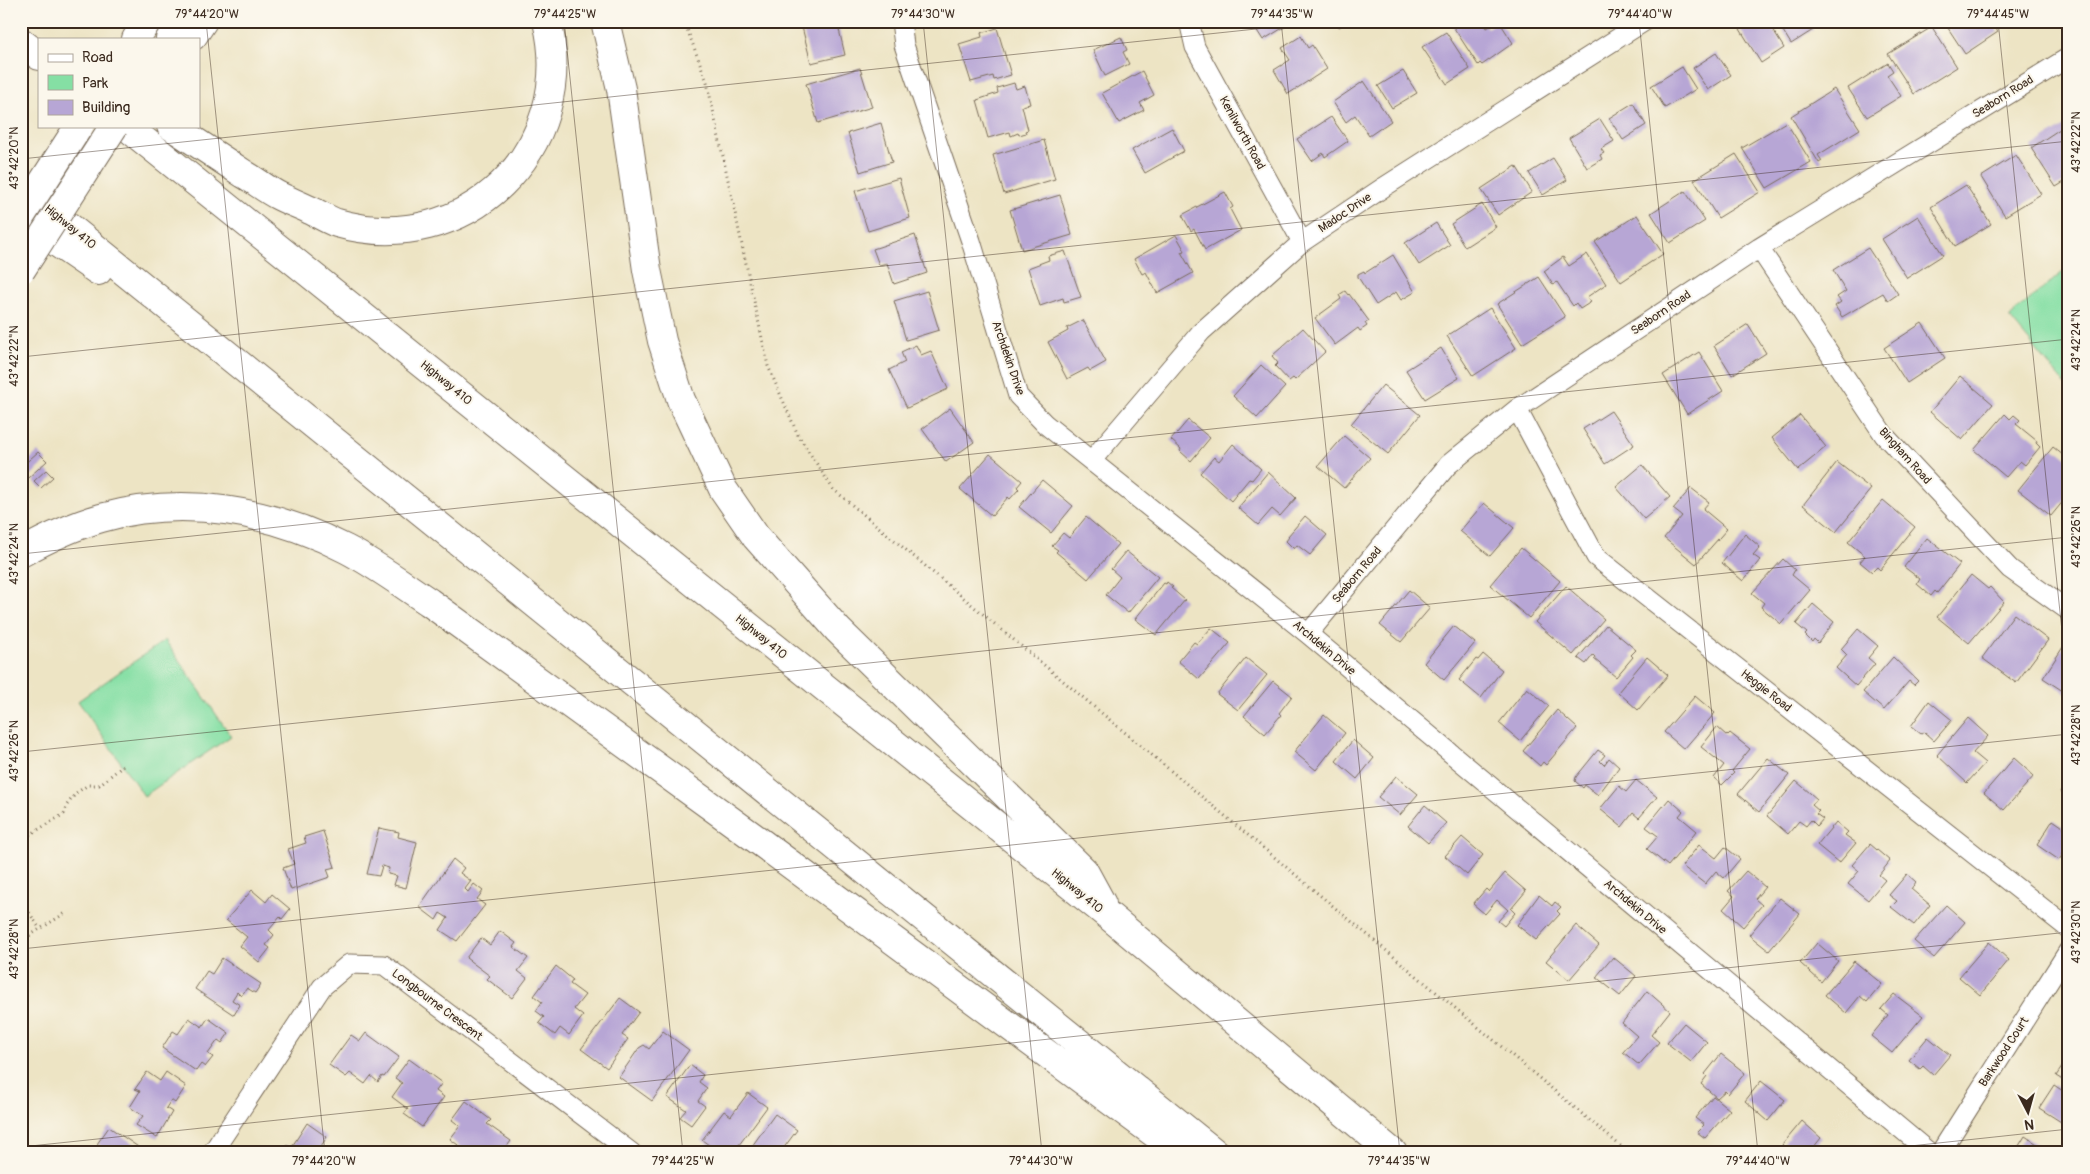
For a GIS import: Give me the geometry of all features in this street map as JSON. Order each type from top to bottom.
[{"type":"main road","points":[[171,38],[182,21]]},
{"type":"main road","points":[[188,38],[193,36],[203,21]]},
{"type":"main road","points":[[174,128],[278,196],[336,222],[366,229],[397,231],[430,226],[461,214],[486,198],[510,176],[528,152],[543,122],[549,101],[553,70],[547,21]]},
{"type":"main road","points":[[605,21],[621,90],[647,270],[662,341],[681,400],[722,490],[756,537],[838,630],[1084,871],[1109,916]]},
{"type":"main road","points":[[21,36],[38,43]]},
{"type":"main road","points":[[21,42],[38,55]]},
{"type":"main road","points":[[78,128],[21,217],[100,272],[145,288]]},
{"type":"main road","points":[[21,270],[113,128]]},
{"type":"main road","name":"Highway 410","points":[[128,128],[1109,916],[1393,1153]]},
{"type":"main road","name":"Highway 410","points":[[21,188],[1215,1153]]},
{"type":"main road","points":[[21,553],[49,538],[100,518],[140,509],[174,507],[211,508],[245,512],[283,522],[347,549],[382,569],[429,602],[751,835],[1181,1153]]},
{"type":"street","name":"Archdekin Drive","points":[[901,21],[904,45],[971,242],[1018,396],[1045,424],[1308,634],[1930,1153]]},
{"type":"street","name":"Kenilworth Road","points":[[1189,21],[1195,47],[1302,242]]},
{"type":"street","name":"Madoc Drive","points":[[1092,460],[1201,332],[1302,242],[1384,187],[1645,21]]},
{"type":"street","name":"Seaborn Road","points":[[1308,634],[1448,465],[1517,409],[1759,248],[2069,56]]},
{"type":"street","name":"Bingham Road","points":[[1759,248],[1884,435],[2010,569],[2069,610]]},
{"type":"street","name":"Heggie Road","points":[[1517,409],[1596,557],[2069,929]]},
{"type":"street","name":"Barkwood Court","points":[[1940,1153],[2069,950]]},
{"type":"street","name":"Longbourne Crescent","points":[[212,1153],[322,988],[349,964],[384,965],[632,1153]]},
{"type":"path","points":[[684,21],[707,82],[768,366],[798,435],[833,489],[1629,1153]]},
{"type":"path","points":[[21,840],[64,814],[67,805],[76,793],[88,785],[99,786],[123,766]]},
{"type":"path","points":[[21,900],[40,929]]},
{"type":"path","points":[[21,941],[67,912]]},
{"type":"green space","points":[[2069,267],[2069,389],[2009,317]]},
{"type":"green space","points":[[165,640],[231,736],[144,796],[78,701]]},
{"type":"building","points":[[808,21],[837,21],[845,55],[811,63],[801,23]]},
{"type":"building","points":[[1251,21],[1283,21],[1286,26],[1263,40]]},
{"type":"building","points":[[1335,21],[1349,21],[1339,27]]},
{"type":"building","points":[[1458,21],[1482,21],[1487,28],[1499,21],[1513,43],[1482,65],[1480,63],[1478,65],[1452,25]]},
{"type":"building","points":[[1751,21],[1767,21],[1784,48],[1761,63],[1740,29]]},
{"type":"building","points":[[1777,21],[1808,21],[1813,30],[1791,44]]},
{"type":"building","points":[[1952,21],[1991,21],[1998,32],[1965,54],[1946,25]]},
{"type":"building","points":[[1932,27],[1957,67],[1914,94],[1888,54]]},
{"type":"building","points":[[997,28],[1011,75],[994,80],[993,76],[971,82],[959,44],[982,37],[981,33]]},
{"type":"building","points":[[1446,32],[1470,69],[1447,84],[1422,47]]},
{"type":"building","points":[[1301,36],[1308,48],[1312,45],[1327,69],[1288,94],[1274,70],[1290,60],[1282,48]]},
{"type":"building","points":[[1121,37],[1127,50],[1123,52],[1129,64],[1105,76],[1093,50]]},
{"type":"building","points":[[1716,53],[1731,75],[1708,90],[1693,68]]},
{"type":"building","points":[[1888,63],[1893,71],[1887,75],[1901,96],[1867,117],[1848,88]]},
{"type":"building","points":[[1682,67],[1696,89],[1665,108],[1651,86]]},
{"type":"building","points":[[860,68],[872,107],[818,123],[806,84]]},
{"type":"building","points":[[1142,71],[1154,95],[1140,103],[1144,110],[1119,123],[1102,93]]},
{"type":"building","points":[[1403,71],[1417,93],[1392,108],[1378,86]]},
{"type":"building","points":[[1364,81],[1391,121],[1369,136],[1355,115],[1346,122],[1333,102]]},
{"type":"building","points":[[1014,83],[1016,89],[1025,86],[1030,104],[1022,106],[1028,130],[1025,131],[1026,133],[1019,135],[1018,133],[1011,136],[1010,132],[988,138],[977,100],[998,93],[997,88]]},
{"type":"building","points":[[1834,89],[1860,129],[1818,155],[1822,161],[1819,163],[1791,116]]},
{"type":"building","points":[[1633,103],[1646,125],[1623,140],[1609,118]]},
{"type":"building","points":[[1331,117],[1348,141],[1325,157],[1323,153],[1312,161],[1297,139]]},
{"type":"building","points":[[1600,119],[1614,141],[1601,149],[1604,153],[1600,155],[1602,159],[1587,168],[1569,138]]},
{"type":"building","points":[[1786,122],[1811,162],[1767,188],[1742,148]]},
{"type":"building","points":[[881,123],[892,162],[860,172],[848,133]]},
{"type":"building","points":[[2066,125],[2069,129],[2069,179],[2056,187],[2031,148]]},
{"type":"building","points":[[1172,128],[1184,151],[1145,173],[1132,150]]},
{"type":"building","points":[[1044,140],[1055,179],[1004,194],[993,155]]},
{"type":"building","points":[[1736,154],[1760,192],[1718,218],[1694,180]]},
{"type":"building","points":[[2016,155],[2041,194],[2005,216],[1981,177]]},
{"type":"building","points":[[1553,158],[1567,180],[1543,195],[1529,173]]},
{"type":"building","points":[[1516,166],[1532,192],[1498,215],[1481,189]]},
{"type":"building","points":[[899,178],[910,218],[868,231],[855,191]]},
{"type":"building","points":[[1966,185],[1991,224],[1955,246],[1931,207]]},
{"type":"building","points":[[1685,191],[1705,221],[1670,243],[1651,213]]},
{"type":"building","points":[[1225,192],[1233,207],[1230,209],[1241,230],[1205,250],[1194,229],[1191,231],[1182,215]]},
{"type":"building","points":[[1060,195],[1072,235],[1022,250],[1010,210]]},
{"type":"building","points":[[1482,204],[1496,227],[1465,247],[1451,224]]},
{"type":"building","points":[[1637,215],[1663,254],[1621,282],[1595,242]]},
{"type":"building","points":[[1918,216],[1943,255],[1907,278],[1882,239]]},
{"type":"building","points":[[1436,223],[1450,245],[1419,265],[1405,243]]},
{"type":"building","points":[[915,235],[927,273],[894,284],[887,263],[879,265],[873,249]]},
{"type":"building","points":[[1176,235],[1185,251],[1181,252],[1193,273],[1157,293],[1146,272],[1142,274],[1134,259]]},
{"type":"building","points":[[1868,248],[1898,294],[1888,301],[1883,293],[1842,317],[1835,306],[1841,302],[1837,297],[1846,291],[1833,270]]},
{"type":"building","points":[[1065,251],[1081,297],[1064,302],[1063,298],[1040,306],[1028,268],[1049,260],[1048,256]]},
{"type":"building","points":[[1587,254],[1606,284],[1587,297],[1591,302],[1580,309],[1576,303],[1573,306],[1557,282],[1553,285],[1544,271],[1563,257],[1569,266]]},
{"type":"building","points":[[1393,255],[1415,292],[1401,300],[1396,292],[1376,305],[1358,277],[1358,274],[1364,271],[1365,273]]},
{"type":"building","points":[[1539,277],[1565,317],[1522,344],[1497,304]]},
{"type":"building","points":[[927,291],[939,330],[906,340],[894,301]]},
{"type":"building","points":[[1345,291],[1369,321],[1365,323],[1367,326],[1360,331],[1358,328],[1335,345],[1315,318],[1341,299],[1339,295]]},
{"type":"building","points":[[1490,308],[1516,348],[1473,376],[1447,336]]},
{"type":"building","points":[[1083,320],[1106,362],[1090,371],[1088,368],[1067,379],[1048,342],[1068,331],[1067,328]]},
{"type":"building","points":[[1922,323],[1945,358],[1907,383],[1884,348]]},
{"type":"building","points":[[1748,324],[1766,353],[1732,375],[1714,346]]},
{"type":"building","points":[[1303,328],[1325,352],[1295,380],[1293,378],[1289,381],[1275,366],[1278,363],[1272,356]]},
{"type":"building","points":[[916,345],[921,355],[931,351],[948,389],[907,408],[889,370],[905,362],[901,352]]},
{"type":"building","points":[[1441,348],[1459,378],[1425,399],[1406,370]]},
{"type":"building","points":[[1699,352],[1723,391],[1687,414],[1663,375]]},
{"type":"building","points":[[1261,365],[1285,387],[1257,418],[1233,396]]},
{"type":"building","points":[[1960,376],[1993,404],[1962,440],[1930,412]]},
{"type":"building","points":[[1383,385],[1420,415],[1388,454],[1351,424]]},
{"type":"building","points":[[950,408],[974,442],[946,462],[922,429]]},
{"type":"building","points":[[1611,411],[1634,445],[1605,464],[1583,429]]},
{"type":"building","points":[[2005,414],[2010,419],[2014,415],[2020,420],[2016,424],[2037,441],[2036,443],[2040,447],[2025,465],[2020,461],[2006,477],[1974,450]]},
{"type":"building","points":[[1800,415],[1826,447],[1798,470],[1772,438]]},
{"type":"building","points":[[1188,420],[1210,438],[1191,461],[1171,440]]},
{"type":"building","points":[[1344,436],[1370,458],[1344,488],[1318,466]]},
{"type":"building","points":[[1233,444],[1261,469],[1252,480],[1249,479],[1231,501],[1200,473],[1214,457],[1219,461]]},
{"type":"building","points":[[2053,447],[2069,460],[2069,494],[2051,516],[2018,490]]},
{"type":"building","points":[[38,452],[47,461],[28,478],[21,471],[21,467]]},
{"type":"building","points":[[990,454],[1022,481],[1017,487],[1019,489],[1010,499],[1008,497],[992,516],[960,489]]},
{"type":"building","points":[[1837,462],[1871,489],[1836,532],[1803,505]]},
{"type":"building","points":[[1642,465],[1670,497],[1644,519],[1616,487]]},
{"type":"building","points":[[46,470],[53,477],[41,488],[34,481]]},
{"type":"building","points":[[1268,472],[1296,498],[1280,516],[1272,509],[1258,525],[1238,508]]},
{"type":"building","points":[[1042,480],[1073,506],[1051,533],[1019,507]]},
{"type":"building","points":[[1691,488],[1709,502],[1703,509],[1727,529],[1696,564],[1664,538],[1682,516],[1673,509]]},
{"type":"building","points":[[1883,500],[1915,527],[1880,570],[1877,567],[1872,572],[1860,562],[1865,556],[1848,542]]},
{"type":"building","points":[[1484,503],[1514,528],[1490,556],[1460,531]]},
{"type":"building","points":[[1305,516],[1327,535],[1310,555],[1297,545],[1294,549],[1286,541]]},
{"type":"building","points":[[1086,517],[1118,544],[1088,579],[1056,552],[1058,550],[1052,546],[1063,533],[1069,538]]},
{"type":"building","points":[[1745,534],[1760,547],[1753,555],[1760,560],[1743,581],[1722,563]]},
{"type":"building","points":[[1927,538],[1960,564],[1937,593],[1935,591],[1931,596],[1917,584],[1920,579],[1904,567]]},
{"type":"building","points":[[1521,548],[1560,581],[1529,618],[1490,585]]},
{"type":"building","points":[[1126,551],[1158,577],[1128,613],[1106,595],[1120,577],[1111,569]]},
{"type":"building","points":[[1783,559],[1795,570],[1792,575],[1810,590],[1781,624],[1761,607],[1764,603],[1752,593]]},
{"type":"building","points":[[1971,575],[1988,589],[1990,587],[2004,602],[1969,643],[1937,617]]},
{"type":"building","points":[[1167,582],[1185,600],[1156,635],[1135,619],[1164,583],[1166,584]]},
{"type":"building","points":[[1566,586],[1604,619],[1573,655],[1535,622]]},
{"type":"building","points":[[1409,590],[1430,608],[1401,642],[1380,625]]},
{"type":"building","points":[[1813,604],[1834,622],[1818,643],[1814,639],[1812,642],[1805,635],[1807,633],[1796,624]]},
{"type":"building","points":[[2014,614],[2048,640],[2016,683],[1982,658]]},
{"type":"building","points":[[1606,625],[1636,650],[1631,655],[1633,657],[1616,677],[1594,659],[1593,655],[1586,664],[1578,658]]},
{"type":"building","points":[[1454,626],[1475,643],[1444,680],[1424,663]]},
{"type":"building","points":[[1211,628],[1230,643],[1199,679],[1178,661],[1194,642],[1197,644]]},
{"type":"building","points":[[1858,629],[1878,646],[1868,658],[1875,664],[1856,686],[1836,668],[1847,655],[1841,649]]},
{"type":"building","points":[[2063,647],[2069,651],[2069,695],[2043,678]]},
{"type":"building","points":[[1483,654],[1502,670],[1481,698],[1459,680],[1476,659],[1478,660]]},
{"type":"building","points":[[1647,657],[1668,675],[1638,710],[1618,692]]},
{"type":"building","points":[[1893,657],[1918,681],[1914,685],[1909,681],[1884,710],[1863,692]]},
{"type":"building","points":[[1246,658],[1267,675],[1238,710],[1217,694]]},
{"type":"building","points":[[1273,681],[1292,696],[1279,713],[1281,715],[1265,734],[1244,716]]},
{"type":"building","points":[[1527,688],[1549,706],[1520,741],[1499,723]]},
{"type":"building","points":[[1695,696],[1715,713],[1684,749],[1664,732]]},
{"type":"building","points":[[1929,701],[1952,720],[1934,741],[1924,732],[1921,734],[1911,726]]},
{"type":"building","points":[[1557,710],[1577,728],[1546,765],[1543,762],[1540,766],[1523,751]]},
{"type":"building","points":[[1324,715],[1345,733],[1316,770],[1294,752]]},
{"type":"building","points":[[1968,718],[1988,736],[1973,753],[1985,763],[1967,783],[1937,755]]},
{"type":"building","points":[[1717,727],[1727,736],[1730,733],[1750,749],[1732,771],[1734,773],[1722,785],[1714,778],[1724,765],[1701,747]]},
{"type":"building","points":[[1353,740],[1374,758],[1357,779],[1336,761]]},
{"type":"building","points":[[1598,750],[1605,755],[1600,761],[1604,765],[1609,758],[1619,767],[1598,795],[1585,785],[1583,788],[1575,781],[1576,777]]},
{"type":"building","points":[[1768,758],[1789,775],[1759,812],[1738,794]]},
{"type":"building","points":[[2014,758],[2034,776],[2004,810],[1984,793]]},
{"type":"building","points":[[1396,776],[1418,794],[1400,815],[1378,797]]},
{"type":"building","points":[[2069,779],[2069,798],[2060,792]]},
{"type":"building","points":[[1636,780],[1657,797],[1639,818],[1633,813],[1622,827],[1600,809],[1619,786],[1626,792]]},
{"type":"building","points":[[1796,781],[1817,799],[1812,805],[1819,811],[1816,814],[1823,819],[1817,826],[1811,820],[1806,826],[1799,821],[1788,834],[1767,816]]},
{"type":"building","points":[[1669,799],[1683,811],[1679,816],[1697,831],[1668,866],[1647,849],[1658,836],[1646,827]]},
{"type":"building","points":[[1425,805],[1446,823],[1428,843],[1408,826]]},
{"type":"building","points":[[2053,820],[2069,831],[2069,845],[2059,860],[2037,845]]},
{"type":"building","points":[[1836,822],[1848,832],[1845,835],[1856,843],[1839,863],[1817,845]]},
{"type":"building","points":[[379,828],[399,832],[398,837],[417,842],[406,888],[394,885],[397,876],[388,874],[389,868],[382,866],[379,876],[367,874]]},
{"type":"building","points":[[323,831],[335,867],[327,869],[330,877],[291,890],[283,868],[294,864],[288,849],[306,843],[304,837]]},
{"type":"building","points":[[1462,837],[1483,855],[1467,875],[1445,856]]},
{"type":"building","points":[[1870,844],[1890,861],[1879,875],[1885,880],[1868,900],[1848,884],[1859,871],[1852,865]]},
{"type":"building","points":[[1699,845],[1716,858],[1725,847],[1740,859],[1724,878],[1716,871],[1705,884],[1682,866]]},
{"type":"building","points":[[453,859],[464,868],[460,873],[471,881],[465,889],[468,892],[474,884],[483,891],[477,899],[485,905],[457,941],[440,930],[448,918],[440,913],[436,920],[419,907]]},
{"type":"building","points":[[1746,871],[1765,887],[1755,899],[1762,905],[1743,927],[1723,909],[1734,896],[1728,891]]},
{"type":"building","points":[[1505,873],[1526,891],[1511,909],[1515,913],[1504,926],[1498,921],[1508,910],[1497,900],[1485,914],[1473,904],[1486,889],[1489,892]]},
{"type":"building","points":[[1907,874],[1916,882],[1911,889],[1930,905],[1914,925],[1891,907],[1897,901],[1889,895]]},
{"type":"building","points":[[252,890],[266,902],[272,894],[290,909],[269,930],[274,935],[266,945],[270,948],[259,962],[240,946],[247,937],[226,920]]},
{"type":"building","points":[[1539,895],[1552,906],[1555,902],[1561,907],[1557,911],[1560,914],[1536,940],[1517,925]]},
{"type":"building","points":[[1780,898],[1800,914],[1769,951],[1749,935]]},
{"type":"building","points":[[1946,905],[1965,922],[1934,958],[1914,941]]},
{"type":"building","points":[[1576,925],[1599,945],[1569,980],[1546,961]]},
{"type":"building","points":[[500,931],[516,943],[513,947],[528,958],[518,971],[527,978],[512,998],[487,979],[490,976],[466,958],[481,938],[490,945]]},
{"type":"building","points":[[1989,942],[2009,960],[1980,995],[1959,977]]},
{"type":"building","points":[[1817,943],[1838,961],[1821,982],[1800,963]]},
{"type":"building","points":[[1613,957],[1636,976],[1620,996],[1596,977]]},
{"type":"building","points":[[222,958],[261,984],[255,993],[247,988],[241,996],[237,992],[232,1000],[240,1005],[234,1015],[195,989],[207,971],[212,974]]},
{"type":"building","points":[[1854,961],[1882,984],[1867,1002],[1860,996],[1846,1013],[1825,995]]},
{"type":"building","points":[[556,966],[573,980],[570,984],[585,995],[574,1009],[583,1016],[569,1035],[560,1028],[555,1035],[539,1023],[544,1017],[536,1011],[542,1002],[534,996]]},
{"type":"building","points":[[1647,991],[1670,1011],[1651,1035],[1659,1042],[1639,1065],[1623,1052],[1637,1036],[1622,1023]]},
{"type":"building","points":[[1894,994],[1923,1016],[1892,1053],[1871,1036],[1888,1015],[1881,1009]]},
{"type":"building","points":[[620,998],[639,1012],[622,1035],[628,1039],[607,1068],[581,1049]]},
{"type":"building","points":[[189,1018],[202,1027],[208,1018],[229,1033],[222,1043],[218,1040],[208,1054],[213,1057],[205,1067],[201,1064],[196,1071],[162,1048],[173,1031],[178,1034]]},
{"type":"building","points":[[1684,1023],[1707,1042],[1691,1062],[1667,1043]]},
{"type":"building","points":[[663,1031],[689,1050],[652,1101],[619,1077],[639,1048],[644,1045],[649,1049]]},
{"type":"building","points":[[366,1033],[399,1057],[378,1082],[371,1076],[365,1084],[350,1073],[346,1077],[329,1065],[351,1035],[360,1041]]},
{"type":"building","points":[[1928,1037],[1950,1055],[1933,1075],[1923,1066],[1920,1069],[1909,1060]]},
{"type":"building","points":[[1721,1054],[1745,1073],[1728,1094],[1725,1091],[1717,1098],[1701,1084],[1707,1076],[1705,1074]]},
{"type":"building","points":[[2069,1057],[2069,1084],[2056,1076]]},
{"type":"building","points":[[409,1059],[442,1083],[436,1091],[444,1097],[422,1127],[404,1114],[408,1109],[392,1097],[402,1083],[395,1078]]},
{"type":"building","points":[[690,1065],[703,1075],[699,1082],[707,1088],[698,1101],[705,1106],[691,1125],[680,1117],[686,1110],[667,1097]]},
{"type":"building","points":[[147,1072],[160,1081],[166,1072],[186,1086],[175,1103],[171,1100],[166,1108],[172,1112],[157,1138],[136,1125],[143,1116],[130,1107],[140,1091],[135,1089]]},
{"type":"building","points":[[1761,1081],[1785,1100],[1768,1121],[1745,1101]]},
{"type":"building","points":[[2054,1085],[2069,1095],[2069,1127],[2039,1108]]},
{"type":"building","points":[[748,1093],[767,1107],[733,1153],[720,1153],[702,1140],[724,1111],[731,1116]]},
{"type":"building","points":[[1713,1096],[1730,1110],[1705,1138],[1697,1132],[1704,1125],[1695,1118]]},
{"type":"building","points":[[466,1101],[491,1120],[487,1124],[511,1141],[502,1153],[491,1151],[490,1153],[465,1153],[466,1151],[450,1139],[460,1126],[452,1120]]},
{"type":"building","points":[[775,1114],[797,1130],[780,1153],[747,1153]]},
{"type":"building","points":[[1802,1121],[1821,1138],[1809,1153],[1792,1153],[1782,1145]]},
{"type":"building","points":[[307,1123],[327,1137],[321,1146],[331,1153],[281,1153],[286,1145],[291,1148]]},
{"type":"building","points":[[109,1127],[147,1153],[96,1153],[101,1146],[97,1144]]},
{"type":"building","points":[[2025,1136],[2051,1153],[2019,1153],[2020,1151],[2017,1149]]}]
